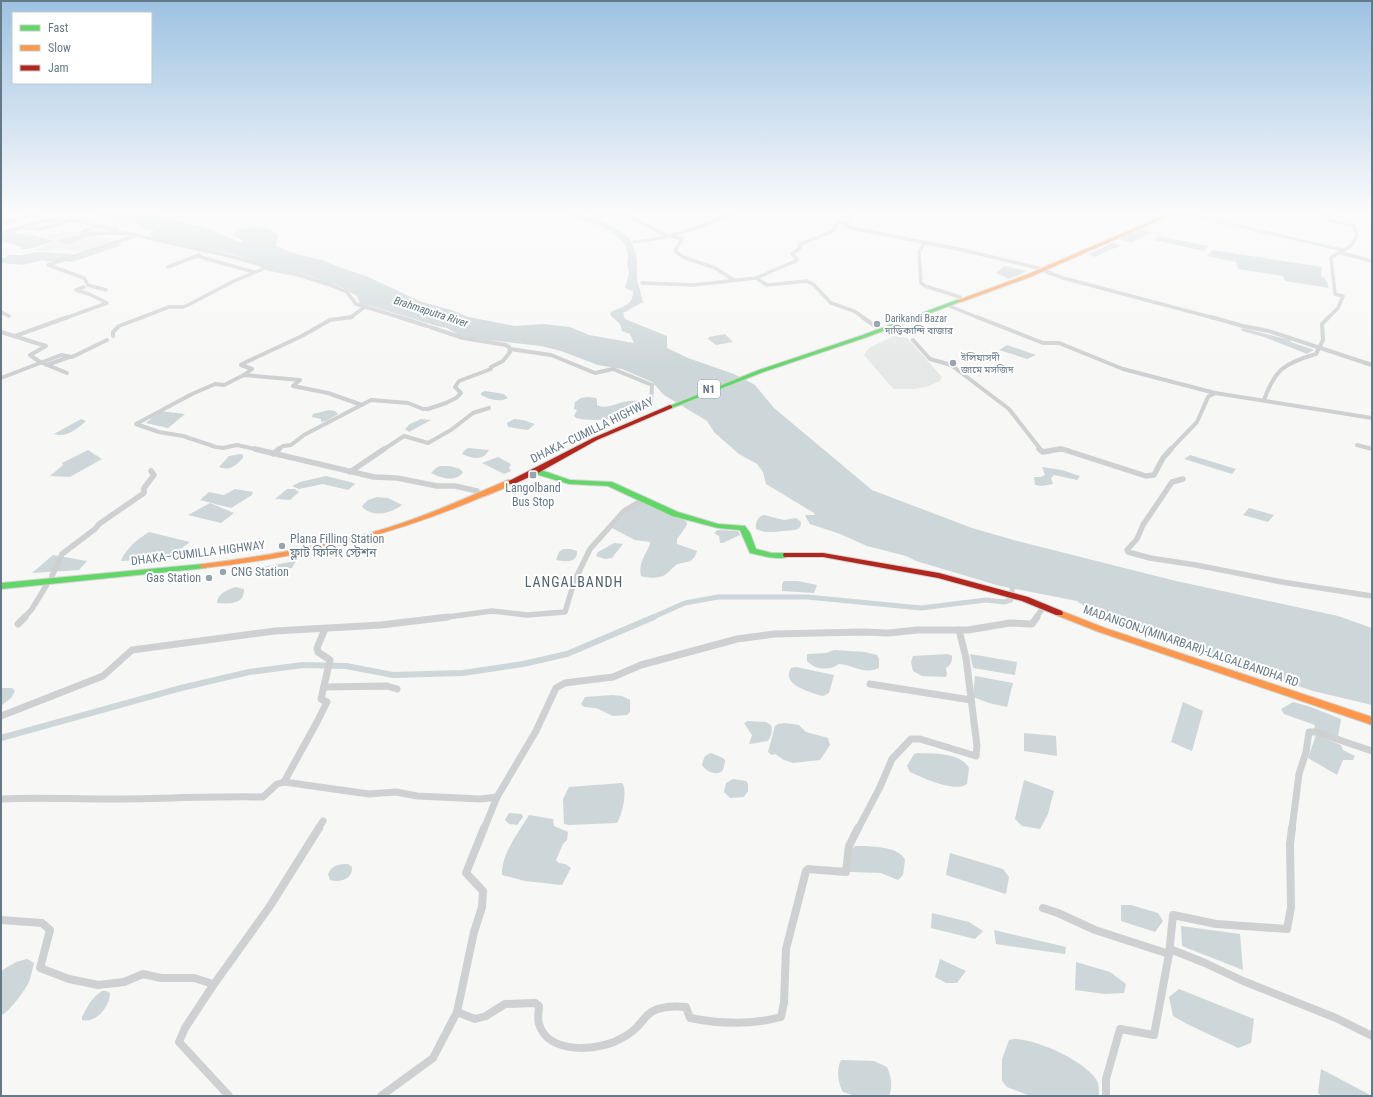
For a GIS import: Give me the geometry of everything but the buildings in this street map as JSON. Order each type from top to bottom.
[{"type":"main road","name":"DHAKA–CUMILLA HIGHWAY","points":[[1,586],[288,550],[338,539],[388,524],[438,507],[509,478],[608,429],[759,370],[1051,264]]},
{"type":"main road","name":"DHAKA–CUMILLA HIGHWAY","points":[[759,370],[864,336],[1051,264]]},
{"type":"main road","name":"DHAKA–CUMILLA HIGHWAY","points":[[1,582],[239,562],[303,552],[374,534],[437,512],[535,471],[595,439],[662,408]]},
{"type":"main road","points":[[535,471],[569,482],[609,484],[644,499]]},
{"type":"main road","name":"MADANGONJ(MINARBARI)-LALGALBANDHA RD","points":[[644,499],[675,514],[698,521],[742,528],[746,533],[753,551],[757,553],[772,556],[823,555],[938,576],[1025,599],[1102,630],[1372,721]]},
{"type":"street","points":[[48,264],[84,278],[88,285],[106,290]]},
{"type":"street","points":[[168,267],[175,264]]},
{"type":"street","points":[[226,264],[254,272]]},
{"type":"street","points":[[258,264],[266,268],[299,275],[330,285],[347,292],[352,296],[356,304],[463,338],[506,345],[510,349],[551,355],[594,373],[610,369],[621,372],[652,385],[651,403]]},
{"type":"street","points":[[704,264],[715,268],[734,280]]},
{"type":"street","points":[[642,283],[694,285],[756,278],[790,264]]},
{"type":"street","points":[[920,264],[921,282],[925,286],[960,297]]},
{"type":"street","points":[[1019,264],[1040,269],[1063,278],[1194,311],[1243,326],[1276,334],[1372,365]]},
{"type":"street","points":[[1264,400],[1272,377],[1284,366],[1316,354],[1323,344],[1324,334],[1322,324],[1338,308],[1344,296],[1335,294],[1331,264]]},
{"type":"street","points":[[113,336],[112,332],[119,326],[169,307],[183,307],[234,281],[266,268]]},
{"type":"street","points":[[756,278],[767,285],[807,281],[831,303],[854,311],[878,328]]},
{"type":"street","points":[[15,336],[107,303],[89,294],[76,290],[84,287]]},
{"type":"street","points":[[947,305],[1043,343],[1059,343],[1123,369],[1215,393],[1372,418]]},
{"type":"street","points":[[366,306],[350,318],[330,320],[302,336],[240,365],[252,369],[244,375],[224,385],[215,384],[192,394],[136,424],[159,432],[183,436],[216,448],[237,445],[374,477],[405,479],[437,486],[455,486],[477,491]]},
{"type":"street","points":[[1,312],[10,316]]},
{"type":"street","points":[[1,332],[46,346],[30,355],[40,362],[67,373]]},
{"type":"street","points":[[47,365],[72,357],[107,340]]},
{"type":"street","points":[[913,340],[930,359],[951,365],[1009,408],[1039,449],[1043,452],[1061,449],[1068,450],[1146,476],[1154,475],[1164,458],[1197,422],[1208,397],[1215,393]]},
{"type":"street","points":[[273,454],[283,446],[291,445],[304,435],[371,400],[402,402],[423,409],[446,403],[456,398],[461,393],[455,387],[459,381],[491,369],[491,367],[502,361],[510,352],[510,349]]},
{"type":"street","points":[[1,378],[61,355],[72,357]]},
{"type":"street","points":[[244,375],[300,380],[293,386],[329,395],[343,396],[362,405]]},
{"type":"street","points":[[350,472],[403,436],[428,443],[451,430],[473,413],[489,408]]},
{"type":"street","points":[[1357,444],[1372,449]]},
{"type":"street","points":[[18,624],[32,609],[50,579],[62,554],[96,529],[99,524],[144,493],[144,488],[154,475],[151,471]]},
{"type":"street","points":[[1183,479],[1172,482],[1143,525],[1137,539],[1127,550],[1128,552],[1150,558],[1196,565],[1282,582],[1372,596]]},
{"type":"street","points":[[1,716],[10,714],[103,676],[132,650],[275,631],[381,625],[492,611],[527,615],[565,612],[574,582],[590,549],[624,511],[644,499]]},
{"type":"street","points":[[381,1096],[433,1058],[457,1012],[474,932],[482,907],[483,891],[466,873],[497,797],[536,731],[556,688],[565,683],[612,677],[642,665],[737,640],[774,634],[862,632],[889,633],[917,630],[959,630],[1010,623],[1032,624],[1044,606]]},
{"type":"street","points":[[284,782],[293,762],[319,721],[327,702],[321,699],[330,660],[318,652],[317,648],[325,629]]},
{"type":"street","points":[[457,1012],[475,1019],[486,1016],[505,1004],[534,1003],[539,1006],[540,1027],[548,1036],[564,1046],[588,1049],[607,1045],[634,1031],[647,1014],[654,1010],[668,1006],[686,1007],[690,1018],[698,1020],[741,1022],[781,1017],[784,1003],[786,949],[806,870],[846,872],[849,846],[880,787],[892,758],[911,739],[920,739],[976,756],[977,746],[970,700],[966,658],[959,630]]},
{"type":"street","points":[[870,684],[970,700]]},
{"type":"street","points":[[324,687],[387,686],[397,689]]},
{"type":"street","points":[[1106,1096],[1106,1079],[1120,1029],[1154,1035],[1170,952],[1173,915],[1216,924],[1287,929],[1291,907],[1290,844],[1299,774],[1306,752],[1309,732],[1316,732],[1372,751]]},
{"type":"street","points":[[1,800],[37,797],[104,799],[175,796],[263,797],[277,784],[284,782],[370,794],[396,792],[417,796],[481,799],[497,797]]},
{"type":"street","points":[[229,1096],[179,1042],[182,1032],[212,987],[284,888],[303,858],[323,821]]},
{"type":"street","points":[[1043,908],[1058,913],[1095,930],[1205,963],[1243,981],[1336,1018],[1372,1036]]},
{"type":"street","points":[[1,920],[42,923],[50,930],[40,968],[50,973],[90,985],[114,985],[130,981],[143,974],[161,978],[194,978],[210,983],[212,987]]},
{"type":"shaded area","points":[[894,336],[907,338],[942,377],[940,381],[926,387],[914,389],[894,389],[864,355],[869,348]]},
{"type":"water","name":"Brahmaputra River","points":[[260,264],[332,264],[368,277],[422,302],[451,310],[468,317],[515,326],[543,324],[570,327],[589,335],[634,343],[630,334],[622,331],[620,324],[610,315],[611,312],[623,307],[631,300],[633,291],[625,288],[629,273],[627,264],[637,264],[637,279],[643,302],[623,313],[625,319],[667,336],[667,348],[688,358],[734,374],[755,385],[774,408],[872,490],[972,528],[1021,542],[1176,581],[1338,616],[1372,628],[1372,705],[1313,691],[1195,652],[1129,627],[1092,611],[1077,601],[1000,586],[916,561],[906,556],[867,546],[840,534],[810,524],[805,516],[815,515],[814,513],[766,484],[763,472],[757,464],[739,454],[715,433],[707,421],[664,395],[652,382],[622,369],[598,365],[561,351],[541,346],[472,338],[459,335],[447,328],[360,304],[357,296],[343,288],[321,280],[300,273],[276,270]]},
{"type":"water","points":[[1237,264],[1304,264],[1322,267],[1321,277],[1325,278],[1329,288],[1285,281],[1283,276],[1238,269]]},
{"type":"water","points":[[1004,266],[1027,271],[1009,279],[996,273]]},
{"type":"water","points":[[1243,328],[1290,340],[1291,342],[1314,350],[1307,354],[1264,337],[1242,331],[1241,329]]},
{"type":"water","points":[[725,334],[733,342],[716,345],[708,339],[709,337]]},
{"type":"water","points":[[1007,345],[1036,355],[1027,359],[999,350]]},
{"type":"water","points":[[485,391],[504,394],[508,398],[501,400],[491,399],[481,395],[481,393]]},
{"type":"water","points":[[581,398],[596,398],[597,405],[602,407],[630,401],[641,403],[636,411],[631,414],[615,418],[589,420],[576,418],[574,416],[577,410],[574,409],[575,402]]},
{"type":"water","points":[[329,410],[335,411],[338,414],[326,421],[321,422],[321,419],[312,417],[313,414]]},
{"type":"water","points":[[160,411],[185,414],[168,428],[146,423]]},
{"type":"water","points":[[81,419],[86,421],[72,432],[63,435],[54,434]]},
{"type":"water","points":[[421,419],[431,420],[409,432],[405,429],[410,424]]},
{"type":"water","points":[[514,419],[535,424],[528,430],[508,427],[507,423]]},
{"type":"water","points":[[468,448],[489,450],[480,458],[477,458],[462,454]]},
{"type":"water","points":[[88,450],[102,459],[70,477],[50,476],[63,465],[62,463]]},
{"type":"water","points":[[243,455],[243,458],[232,467],[219,467],[229,456]]},
{"type":"water","points":[[1190,455],[1236,469],[1232,474],[1184,459]]},
{"type":"water","points":[[498,457],[511,464],[509,468],[511,471],[504,474],[482,463]]},
{"type":"water","points":[[440,466],[456,467],[463,472],[456,478],[443,478],[431,473]]},
{"type":"water","points":[[1042,467],[1062,470],[1080,476],[1077,480],[1054,475],[1051,478],[1053,484],[1042,486],[1035,485],[1034,477],[1041,477],[1045,475]]},
{"type":"water","points":[[326,476],[355,484],[348,490],[323,484],[299,489],[292,486],[300,482]]},
{"type":"water","points":[[235,489],[253,492],[252,495],[231,508],[200,500],[209,492],[224,495]]},
{"type":"water","points":[[287,489],[295,489],[299,492],[290,500],[275,499]]},
{"type":"water","points":[[377,497],[388,498],[402,505],[388,512],[378,514],[363,508],[362,506],[368,500]]},
{"type":"water","points":[[642,502],[686,521],[687,525],[677,539],[677,544],[697,551],[693,559],[678,564],[661,577],[650,578],[641,576],[641,563],[650,542],[635,540],[612,528],[626,513]]},
{"type":"water","points":[[210,503],[234,513],[221,523],[188,515]]},
{"type":"water","points":[[1249,508],[1274,515],[1268,522],[1243,515]]},
{"type":"water","points":[[764,515],[784,520],[796,518],[801,522],[801,525],[795,530],[765,532],[756,529],[757,520]]},
{"type":"water","points":[[718,530],[738,531],[740,535],[720,543],[719,536],[714,533]]},
{"type":"water","points":[[149,532],[190,542],[169,558],[121,561],[129,548]]},
{"type":"water","points":[[614,543],[623,544],[612,558],[605,559],[596,556],[598,552]]},
{"type":"water","points":[[563,549],[577,551],[577,555],[570,561],[556,560],[559,552]]},
{"type":"water","points":[[53,555],[87,561],[79,570],[32,573]]},
{"type":"water","points":[[296,561],[292,568],[244,575],[258,568]]},
{"type":"water","points":[[784,581],[798,581],[817,585],[814,593],[782,591],[782,584]]},
{"type":"water","points":[[235,587],[244,589],[244,594],[239,601],[231,603],[217,603],[217,600],[221,595]]},
{"type":"water","points":[[834,650],[865,652],[877,655],[879,659],[879,668],[873,670],[863,670],[839,664],[831,668],[818,668],[807,661],[807,654],[826,653]]},
{"type":"water","points":[[948,654],[952,656],[952,660],[946,668],[947,675],[945,677],[922,676],[913,671],[911,662],[913,656]]},
{"type":"water","points":[[970,654],[1017,662],[1015,675],[973,668]]},
{"type":"water","points":[[796,667],[834,675],[829,693],[823,696],[812,693],[793,684],[789,674],[791,668]]},
{"type":"water","points":[[975,676],[1013,683],[1007,707],[989,703],[973,697]]},
{"type":"water","points":[[1,688],[12,688],[15,691],[11,698],[1,706]]},
{"type":"water","points":[[613,695],[622,696],[630,700],[630,712],[627,715],[613,716],[596,708],[584,707],[581,704],[585,697]]},
{"type":"water","points":[[1183,702],[1203,711],[1192,751],[1171,742]]},
{"type":"water","points":[[1293,702],[1308,706],[1341,719],[1338,737],[1314,729],[1315,725],[1284,714],[1281,709]]},
{"type":"water","points":[[748,721],[766,722],[771,725],[772,729],[768,741],[749,744],[752,735],[744,723]]},
{"type":"water","points":[[785,723],[799,725],[806,732],[828,738],[830,745],[820,760],[793,763],[768,752],[775,726]]},
{"type":"water","points":[[1024,733],[1056,736],[1057,756],[1024,751]]},
{"type":"water","points":[[1316,735],[1341,745],[1343,750],[1355,756],[1353,760],[1343,760],[1337,775],[1308,758]]},
{"type":"water","points":[[711,753],[725,760],[723,770],[718,773],[711,772],[702,765],[705,757]]},
{"type":"water","points":[[918,753],[953,756],[959,759],[969,768],[967,784],[955,787],[947,786],[910,772],[907,766],[914,754]]},
{"type":"water","points":[[733,779],[746,781],[748,784],[748,791],[744,797],[730,798],[724,792],[726,783]]},
{"type":"water","points":[[1024,780],[1054,791],[1048,814],[1040,829],[1022,826],[1015,819]]},
{"type":"water","points":[[622,783],[624,786],[624,803],[617,823],[564,824],[563,799],[569,787]]},
{"type":"water","points":[[509,813],[522,814],[523,817],[517,825],[509,824],[505,820]]},
{"type":"water","points":[[529,815],[553,819],[554,826],[568,832],[567,840],[563,844],[556,860],[559,863],[565,864],[571,868],[562,885],[525,881],[502,875],[502,867],[507,851]]},
{"type":"water","points":[[855,846],[890,849],[902,855],[905,860],[903,875],[898,880],[881,873],[850,872],[851,851]]},
{"type":"water","points":[[950,853],[1003,869],[1009,877],[1006,894],[946,875]]},
{"type":"water","points":[[343,864],[348,864],[352,867],[350,875],[345,879],[338,881],[330,880],[328,874],[332,868]]},
{"type":"water","points":[[1121,905],[1131,905],[1158,913],[1163,921],[1155,932],[1121,921]]},
{"type":"water","points":[[932,913],[969,922],[983,931],[975,939],[931,928]]},
{"type":"water","points":[[1181,926],[1240,934],[1243,970],[1182,946]]},
{"type":"water","points":[[994,930],[1066,947],[1065,954],[996,944]]},
{"type":"water","points":[[27,959],[34,963],[28,984],[12,1007],[1,1015],[1,971],[16,962]]},
{"type":"water","points":[[940,959],[966,971],[957,983],[946,983],[935,977]]},
{"type":"water","points":[[1076,962],[1110,972],[1126,984],[1124,993],[1105,994],[1075,990]]},
{"type":"water","points":[[1179,989],[1254,1019],[1251,1043],[1238,1048],[1173,1016],[1169,997]]},
{"type":"water","points":[[102,991],[110,993],[108,1003],[105,1008],[97,1017],[87,1021],[82,1020],[82,1017],[90,1002]]},
{"type":"water","points":[[1009,1040],[1024,1040],[1048,1047],[1084,1067],[1093,1075],[1098,1083],[1099,1096],[1030,1096],[1007,1087],[1002,1081],[1002,1059]]},
{"type":"water","points":[[841,1060],[874,1061],[887,1067],[891,1082],[889,1096],[855,1096],[843,1092],[838,1076],[838,1068]]},
{"type":"water","points":[[1321,1069],[1372,1096],[1322,1096],[1318,1093]]},
{"type":"waterway","points":[[651,618],[685,603],[718,597],[807,597],[921,608],[986,600],[1004,602],[1011,600],[1013,582]]},
{"type":"waterway","points":[[1,738],[181,688],[249,672],[303,665],[346,666],[393,675],[463,673],[523,664],[567,654],[654,617]]},
{"type":"traffic: fast","points":[[670,407],[761,371],[865,336],[959,301]]},
{"type":"traffic: fast","points":[[535,471],[569,482],[609,484],[675,514],[718,526],[742,528],[746,533],[753,551],[772,555],[787,555]]},
{"type":"traffic: fast","points":[[1,586],[203,566]]},
{"type":"traffic: slow","points":[[959,301],[1028,276],[1055,264]]},
{"type":"traffic: slow","points":[[203,566],[289,554],[374,534],[426,517],[511,482]]},
{"type":"traffic: slow","points":[[1059,613],[1102,630],[1372,721]]},
{"type":"traffic: jam","points":[[511,482],[595,439],[670,407]]},
{"type":"traffic: jam","points":[[787,555],[823,555],[939,576],[1025,599],[1059,613]]},
{"type":"place","name":"Darikandi Bazar দাড়িকান্দি বাজার","points":[[877,324]]},
{"type":"place","name":"ইলিয়াসদী জামে মসজিদ","points":[[953,363]]},
{"type":"place","name":"Langolband Bus Stop","points":[[533,475]]},
{"type":"place","name":"Plana Filling Station ফ্লাট ফিলিং স্টেশন","points":[[282,546]]},
{"type":"place","name":"CNG Station","points":[[223,572]]},
{"type":"place","name":"Gas Station","points":[[209,578]]},
{"type":"district","name":"LANGALBANDH","points":[[574,582]]}]
